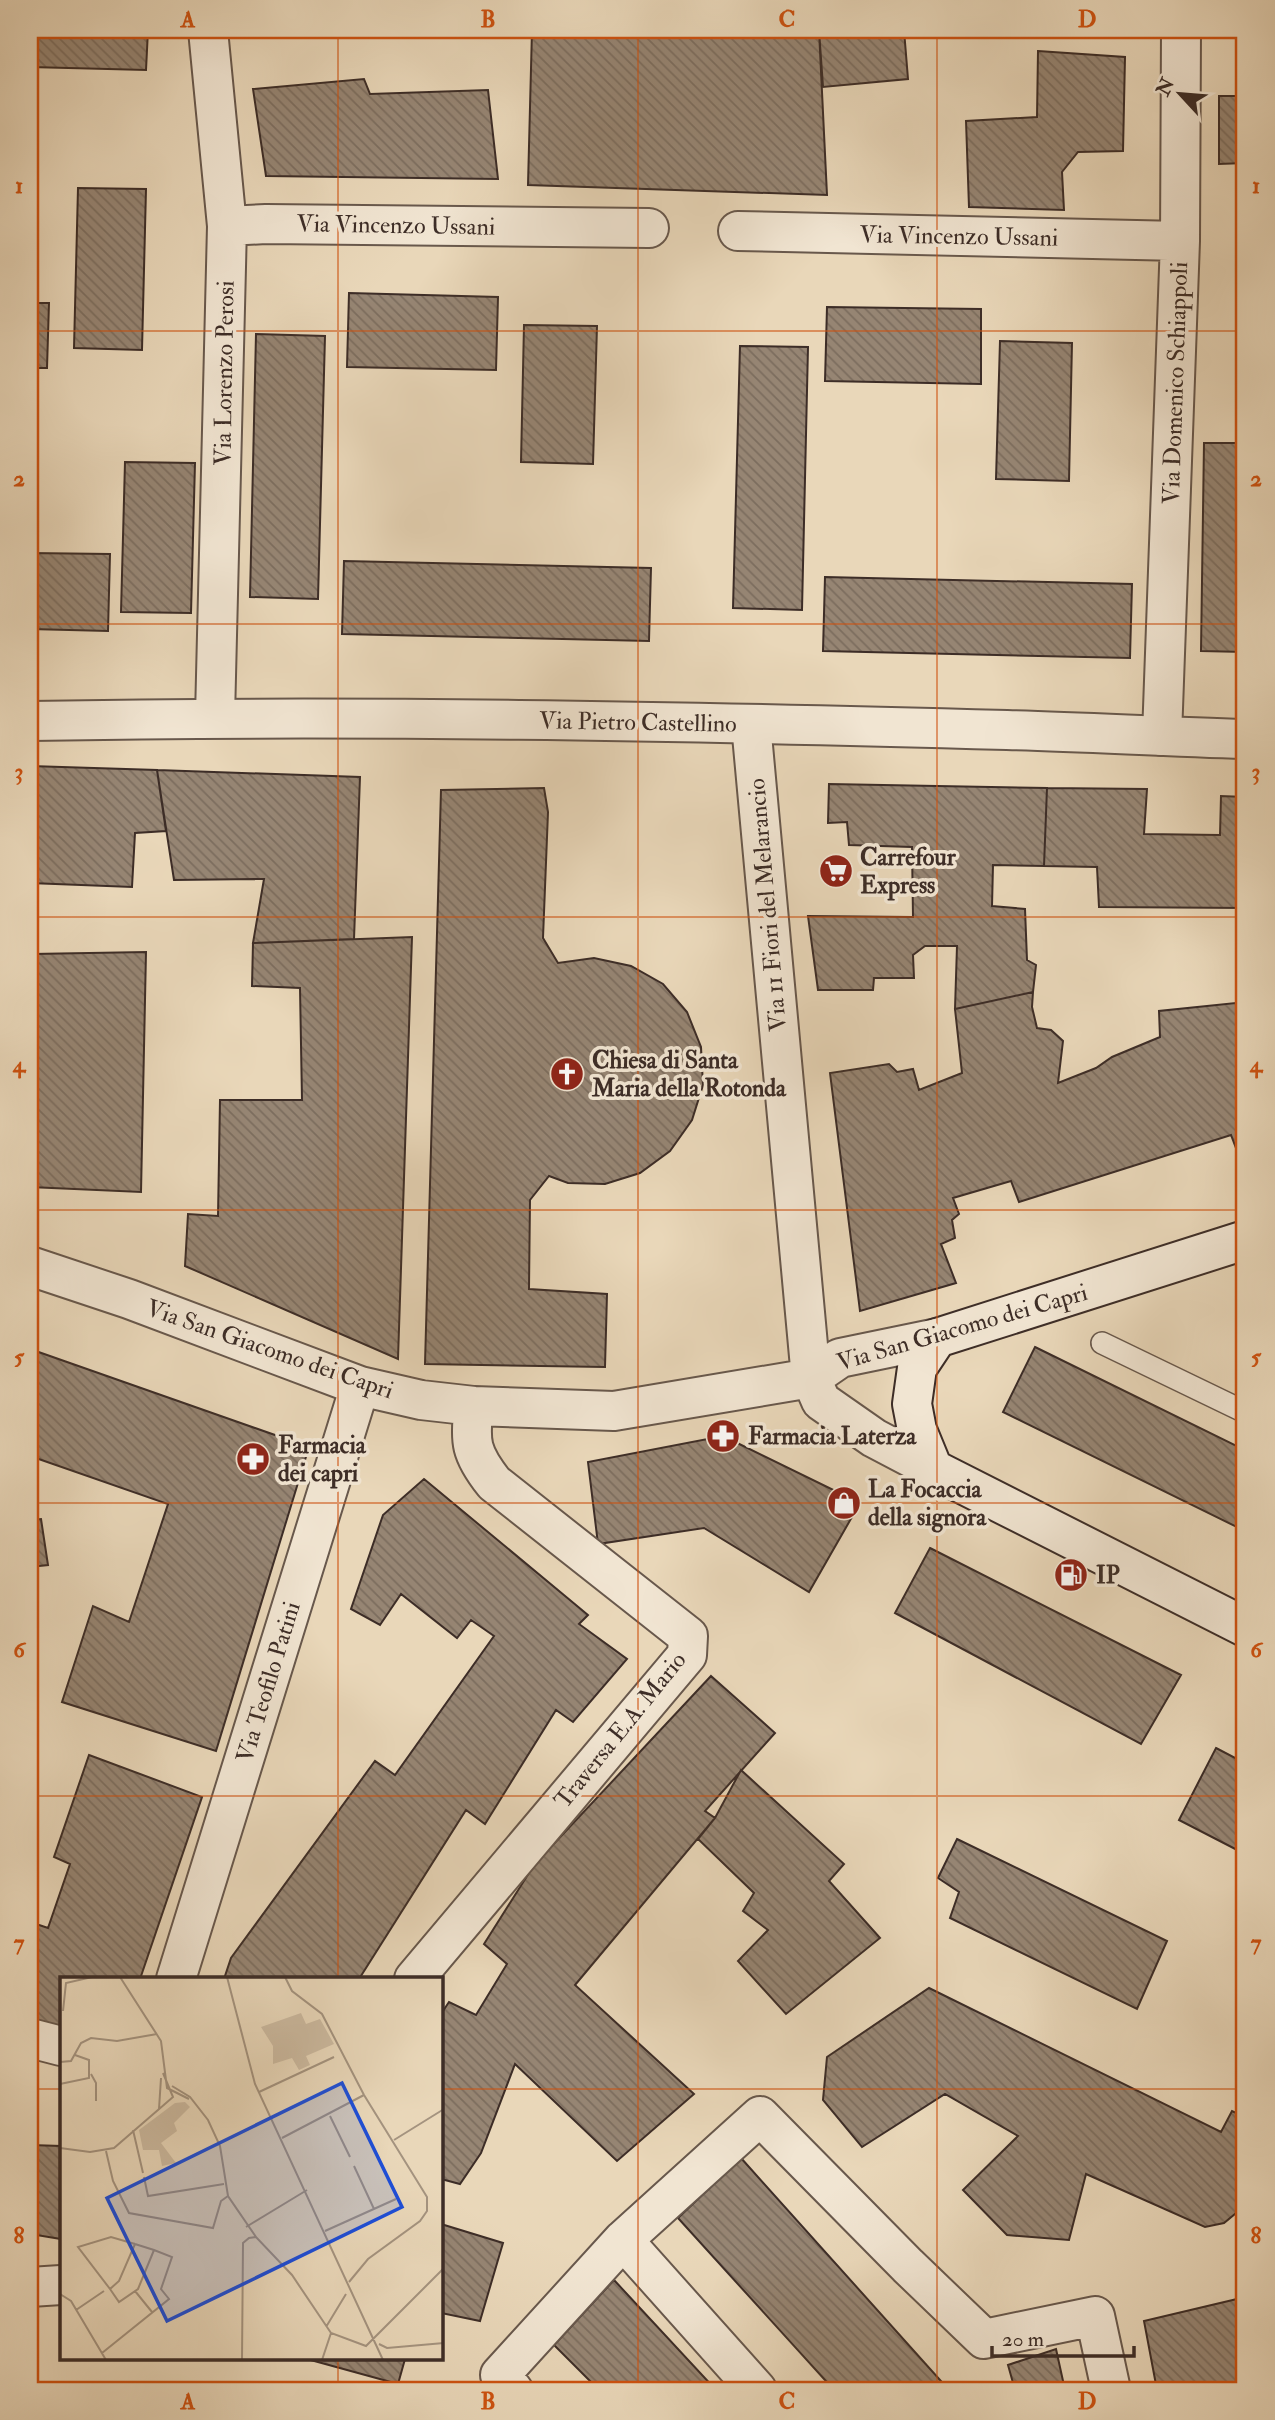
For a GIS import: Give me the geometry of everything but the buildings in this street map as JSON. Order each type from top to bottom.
[{"type":"street","name":"Via Lorenzo Perosi","points":[[208,30],[227,226],[215,718]]},
{"type":"street","name":"Via Domenico Schiappoli","points":[[1162,736],[1180,241],[1181,30]]},
{"type":"street","name":"Via Vincenzo Ussani","points":[[227,226],[266,224],[649,228]]},
{"type":"street","name":"Via Vincenzo Ussani","points":[[738,230],[1180,241]]},
{"type":"street","name":"Via Pietro Castellino","points":[[30,721],[505,718],[1009,730],[1245,739]]},
{"type":"street","name":"Via 11 Fiori del Melarancio","points":[[751,724],[811,1378]]},
{"type":"street","name":"Via San Giacomo dei Capri","points":[[30,1266],[141,1304],[360,1386],[421,1400],[474,1406],[614,1411],[811,1378],[840,1357],[937,1338],[1245,1240]]},
{"type":"street","points":[[933,1469],[917,1430],[912,1404],[917,1368],[937,1338]]},
{"type":"street","points":[[811,1378],[821,1401],[874,1438],[1245,1627]]},
{"type":"street","name":"Via Teofilo Patini","points":[[178,1977],[360,1386]]},
{"type":"street","name":"Traversa E.A. Mario","points":[[416,1977],[687,1655],[688,1636],[494,1483],[477,1462],[470,1433],[474,1406]]},
{"type":"street","points":[[30,2038],[60,2046]]},
{"type":"street","points":[[500,2385],[624,2240],[760,2116],[984,2339],[1095,2316],[1111,2390]]},
{"type":"street","points":[[624,2240],[757,2390]]},
{"type":"street","points":[[30,2287],[60,2285]]},
{"type":"lane","points":[[1102,1343],[1245,1412]]},
{"type":"place","name":"Carrefour Express","points":[[836,871]]},
{"type":"place","name":"Chiesa di Santa Maria della Rotonda","points":[[567,1074]]},
{"type":"place","name":"Farmacia Laterza","points":[[723,1436]]},
{"type":"place","name":"Farmacia dei capri","points":[[253,1459]]},
{"type":"place","name":"La Focaccia della signora","points":[[844,1503]]},
{"type":"place","name":"IP","points":[[1071,1575]]}]
